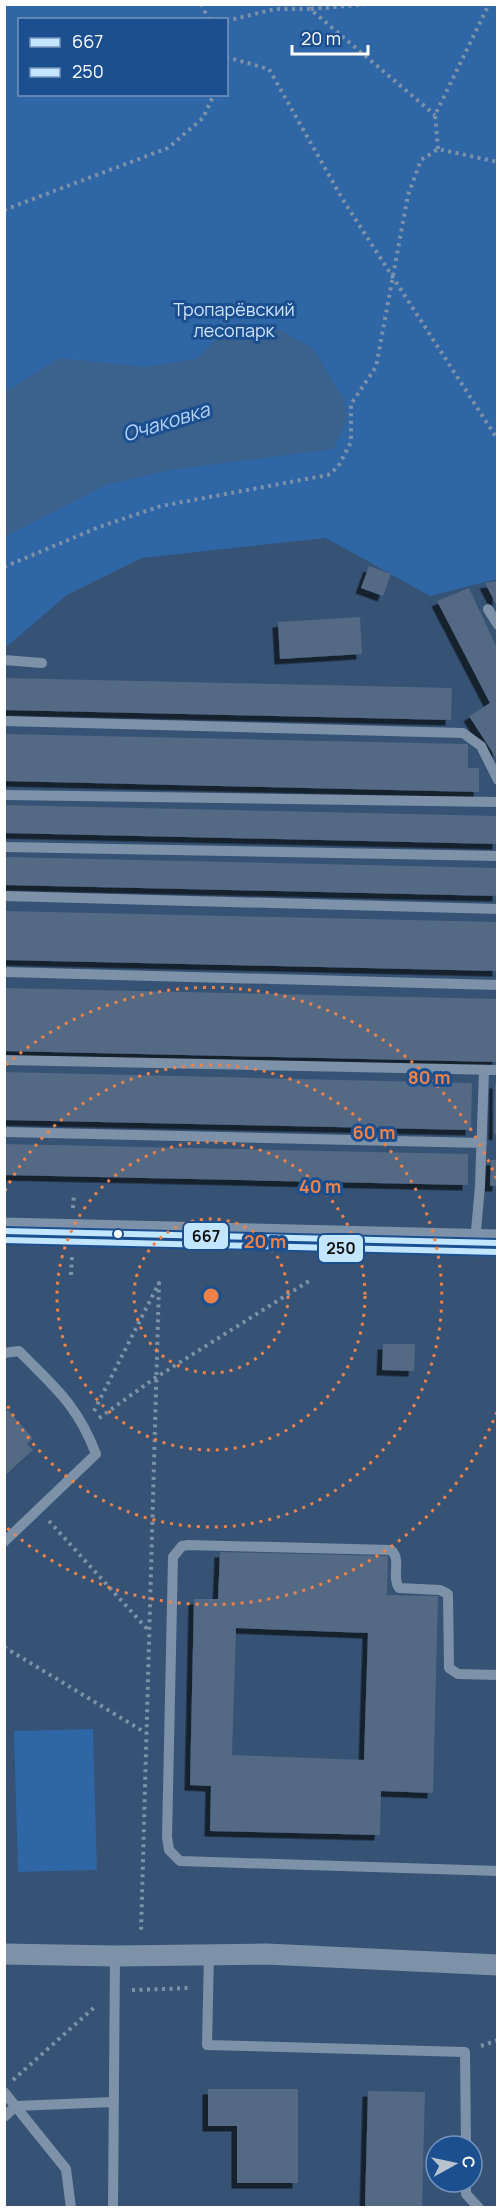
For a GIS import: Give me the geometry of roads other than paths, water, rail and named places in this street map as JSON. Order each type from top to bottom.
[{"type":"street","points":[[4,1231],[486,1242]]},
{"type":"street","points":[[4,1954],[119,1956],[266,1954],[498,1965]]},
{"type":"lane","points":[[488,609],[498,625]]},
{"type":"lane","points":[[4,660],[42,663]]},
{"type":"lane","points":[[4,721],[463,733],[481,746],[498,780]]},
{"type":"lane","points":[[4,795],[498,802]]},
{"type":"lane","points":[[4,847],[498,856]]},
{"type":"lane","points":[[4,896],[498,909]]},
{"type":"lane","points":[[4,972],[498,985]]},
{"type":"lane","points":[[4,1060],[498,1070]]},
{"type":"lane","points":[[484,1070],[482,1143],[486,1242]]},
{"type":"lane","points":[[4,1132],[482,1143]]},
{"type":"lane","points":[[4,1353],[19,1351],[71,1403],[86,1428],[96,1454],[4,1542]]},
{"type":"lane","points":[[498,1675],[458,1674],[449,1668],[448,1594],[440,1590],[399,1588],[395,1581],[396,1558],[391,1550],[188,1545],[182,1546],[173,1557],[167,1837],[169,1850],[180,1861],[498,1871]]},
{"type":"lane","points":[[209,1954],[207,2046],[465,2052],[466,2134]]},
{"type":"lane","points":[[113,2208],[113,1990],[119,1956]]},
{"type":"lane","points":[[4,2092],[66,2169],[71,2208]]},
{"type":"lane","points":[[4,2117],[16,2106],[113,2102]]},
{"type":"lane","points":[[466,2194],[479,2208]]},
{"type":"water","name":"Очаковка","points":[[272,326],[313,348],[344,400],[347,418],[334,449],[170,470],[106,485],[5,537],[5,392],[60,358],[145,367],[196,359],[228,328]]},
{"type":"park label","name":"Тропарёвский лесопарк","points":[[234,320]]}]
